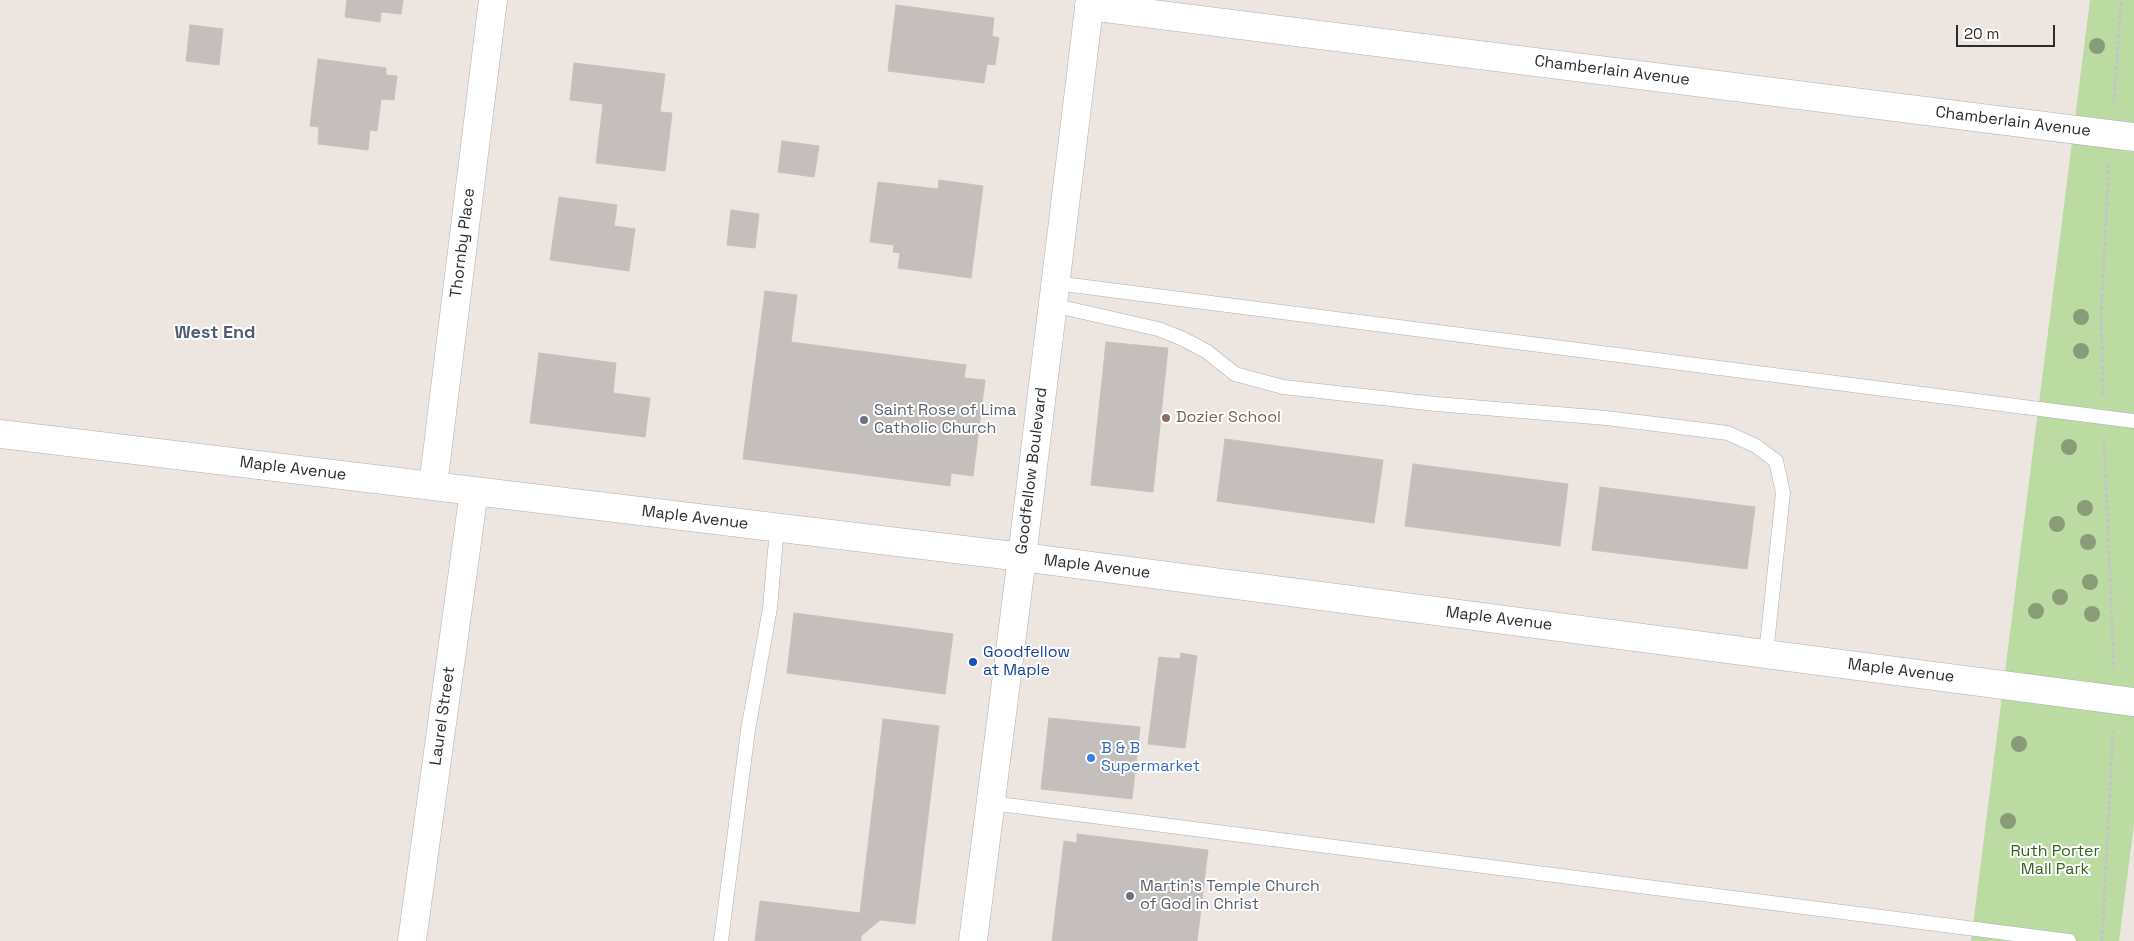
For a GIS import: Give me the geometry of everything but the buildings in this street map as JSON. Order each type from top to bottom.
[{"type":"street","name":"Thornby Place","points":[[433,486],[493,0]]},
{"type":"street","name":"Chamberlain Avenue","points":[[1089,3],[2134,137]]},
{"type":"street","name":"Goodfellow Boulevard","points":[[973,941],[1022,557],[1089,3]]},
{"type":"street","name":"Maple Avenue","points":[[0,434],[1022,557],[2134,702]]},
{"type":"street","name":"Laurel Street","points":[[412,941],[474,491]]},
{"type":"lane","points":[[1054,294],[2134,421]]},
{"type":"lane","points":[[1054,294],[1181,338],[1206,351],[1235,374],[1283,387],[1436,404],[1616,419],[1728,434],[1756,446],[1776,461],[1783,493],[1766,654]]},
{"type":"lane","points":[[721,941],[748,730],[770,608],[777,528]]},
{"type":"lane","points":[[991,802],[2069,941]]},
{"type":"path","points":[[2114,104],[2121,0]]},
{"type":"path","points":[[2102,941],[2114,722]]},
{"type":"green space","name":"Ruth Porter Mall Park","points":[[2090,0],[2134,0],[2134,824],[2119,941],[1971,941]]},
{"type":"place","name":"Dozier School","points":[[1166,418]]},
{"type":"place","name":"Saint Rose of Lima Catholic Church","points":[[864,420]]},
{"type":"place","name":"Goodfellow at Maple","points":[[973,662]]},
{"type":"place","name":"B & B Supermarket","points":[[1091,758]]},
{"type":"place","name":"Martin's Temple Church of God in Christ","points":[[1130,896]]},
{"type":"district","name":"West End","points":[[215,333]]}]
